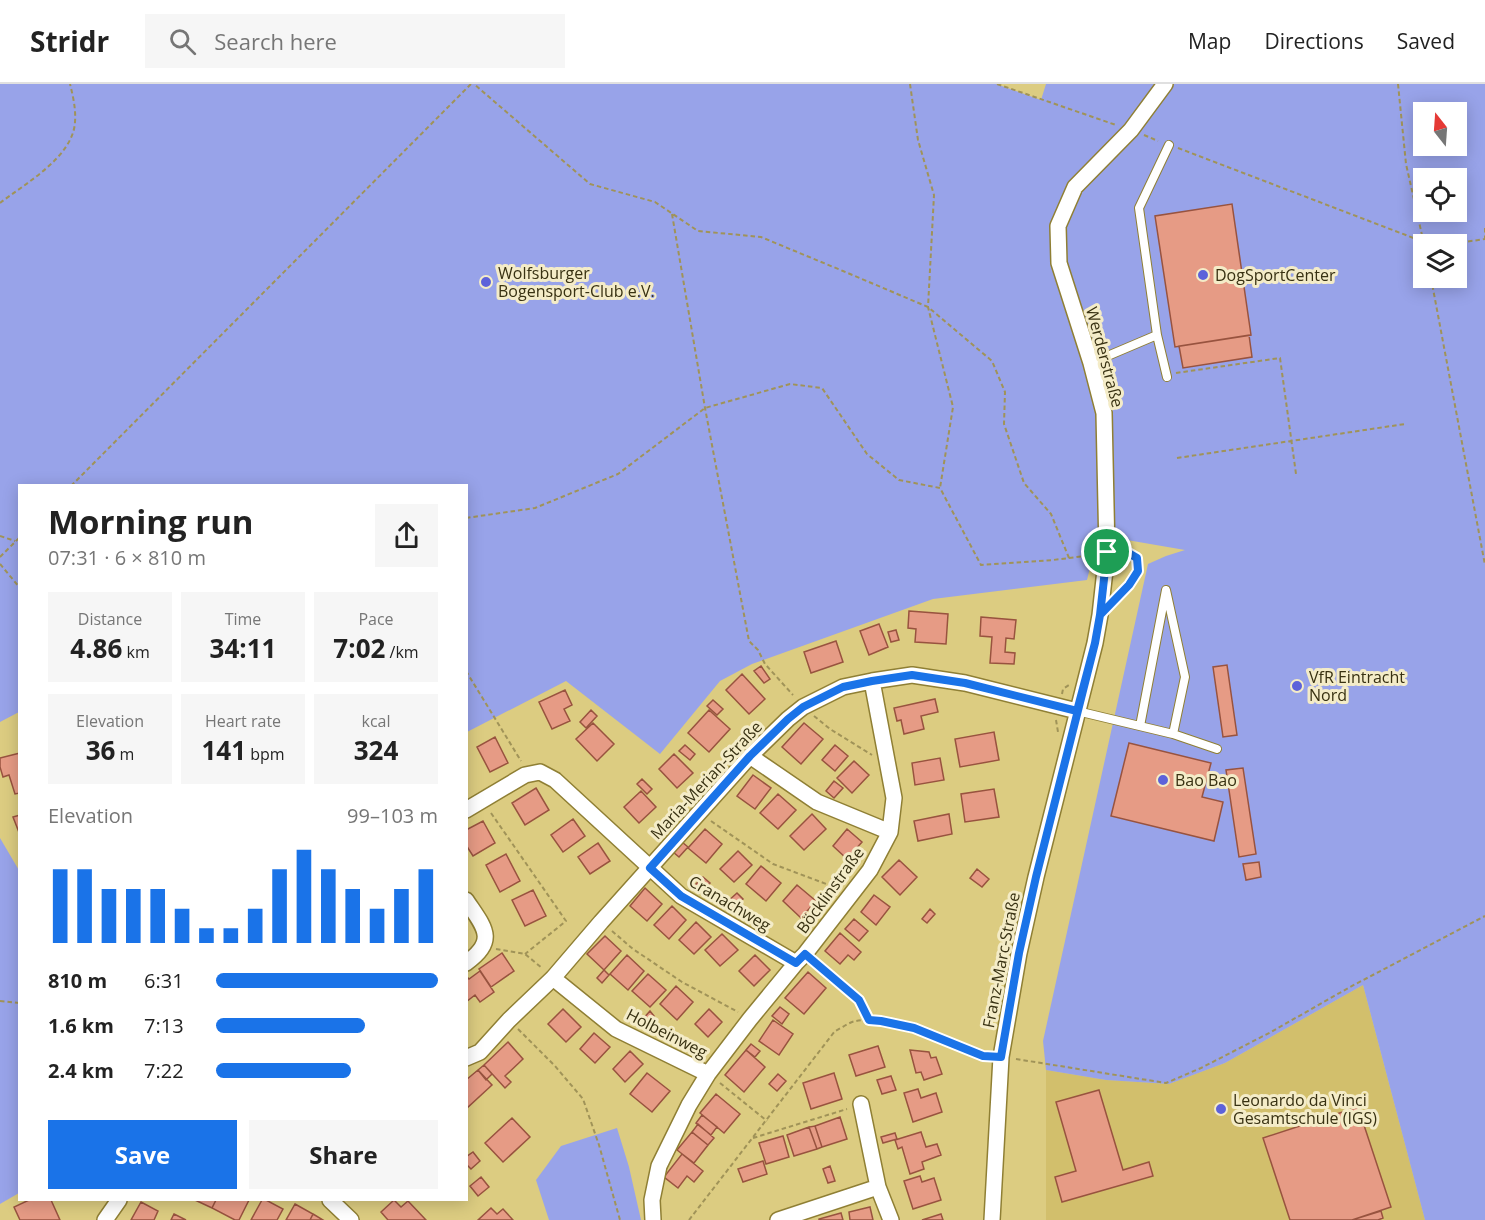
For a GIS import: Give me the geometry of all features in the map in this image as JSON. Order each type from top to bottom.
[{"type":"street","name":"Werderstraße","points":[[1077,711],[1100,615],[1099,553],[1104,413],[1091,363],[1059,263],[1058,226],[1075,187],[1131,130],[1165,84]]},
{"type":"street","name":"Maria-Merian-Straße","points":[[468,1058],[480,1052],[509,1020],[553,978],[750,756],[803,707],[843,687],[912,675],[965,683],[1077,711]]},
{"type":"street","name":"Böcklinstraße","points":[[653,1220],[652,1200],[659,1166],[684,1115],[708,1074],[852,894],[870,870],[890,832],[894,798],[872,681]]},
{"type":"street","name":"Franz-Marc-Straße","points":[[992,1220],[1001,1057],[1019,953],[1077,711]]},
{"type":"street","points":[[750,756],[817,802],[890,832]]},
{"type":"street","name":"Cranachweg","points":[[530,774],[540,772],[555,780],[681,896],[800,959]]},
{"type":"street","points":[[468,809],[530,774]]},
{"type":"street","points":[[468,903],[486,931],[485,945],[468,962]]},
{"type":"street","name":"Holbeinweg","points":[[553,978],[616,1029],[708,1074]]},
{"type":"street","points":[[861,1104],[878,1188],[891,1220]]},
{"type":"street","points":[[778,1220],[878,1188]]},
{"type":"street","points":[[105,1220],[118,1201]]},
{"type":"street","points":[[331,1201],[351,1220]]},
{"type":"lane","points":[[1166,376],[1139,208],[1169,145]]},
{"type":"lane","points":[[1091,363],[1158,335]]},
{"type":"lane","points":[[1099,553],[1125,551],[1137,558],[1138,571],[1129,585],[1100,615]]},
{"type":"lane","points":[[1140,726],[1166,590],[1185,677],[1173,734]]},
{"type":"lane","points":[[1077,711],[1173,734],[1216,749]]},
{"type":"path","points":[[0,202],[56,160],[67,145],[75,123],[70,84]]},
{"type":"path","points":[[73,484],[472,84],[590,184],[655,202],[698,231],[761,237],[928,307],[992,361],[1005,393],[1004,424],[1024,483],[1051,514],[1069,558]]},
{"type":"path","points":[[910,84],[918,140],[934,195],[928,307],[953,407],[940,488],[981,565],[1053,560],[1099,553]]},
{"type":"path","points":[[997,84],[1131,130],[1413,239]]},
{"type":"path","points":[[1398,84],[1406,164],[1422,234]]},
{"type":"path","points":[[671,213],[749,641],[758,650],[765,664],[803,707],[830,729],[889,766]]},
{"type":"path","points":[[1467,242],[1485,240],[1485,228]]},
{"type":"path","points":[[1433,288],[1485,565]]},
{"type":"path","points":[[1166,376],[1280,358],[1296,474]]},
{"type":"path","points":[[468,518],[535,508],[618,474],[705,408],[790,384],[822,388],[867,454],[899,480],[940,488]]},
{"type":"path","points":[[1177,458],[1405,424]]},
{"type":"path","points":[[0,536],[15,542]]},
{"type":"path","points":[[0,557],[18,539]]},
{"type":"path","points":[[0,564],[18,586]]},
{"type":"path","points":[[468,674],[530,774]]},
{"type":"path","points":[[482,801],[566,921],[525,954]]},
{"type":"path","points":[[698,813],[774,864],[852,894]]},
{"type":"path","points":[[689,1220],[836,1031],[854,1021],[881,1021],[914,1028],[983,1056],[1166,1083],[1271,1032],[1350,987],[1485,916]]},
{"type":"path","points":[[601,922],[633,948],[682,982],[750,1019]]},
{"type":"path","points":[[485,945],[525,954],[553,978]]},
{"type":"path","points":[[800,959],[859,1000],[869,1020]]},
{"type":"path","points":[[0,1001],[18,1003]]},
{"type":"path","points":[[509,1020],[555,1066],[583,1099],[599,1145],[620,1220]]},
{"type":"path","points":[[708,1074],[767,1121]]},
{"type":"path","points":[[753,1138],[861,1104]]},
{"type":"shaded area","points":[[0,84],[996,84],[1041,100],[1046,84],[1485,84],[1485,1220],[1425,1220],[1363,985],[1225,1063],[1169,1084],[1106,1080],[1046,1070],[1043,1041],[1148,564],[1185,550],[1098,535],[1087,580],[933,599],[752,664],[720,681],[660,754],[566,681],[468,731],[468,484],[18,484],[18,713],[0,722]]},
{"type":"shaded area","points":[[0,838],[18,869],[18,1194],[0,1204]]},
{"type":"shaded area","name":"Leonardo da Vinci Gesamtschule (IGS)","points":[[1363,985],[1425,1220],[1046,1220],[1046,1070],[1106,1080],[1169,1084],[1225,1063]]},
{"type":"shaded area","points":[[617,1128],[641,1220],[549,1220],[536,1180],[561,1146]]},
{"type":"building","name":"DogSportCenter","points":[[1232,204],[1251,335],[1175,347],[1155,216]]},
{"type":"building","points":[[1249,335],[1252,357],[1183,368],[1179,346]]},
{"type":"building","points":[[909,611],[948,614],[946,644],[915,642],[916,629],[908,628]]},
{"type":"building","points":[[981,617],[1016,620],[1014,639],[1006,638],[1005,652],[1015,653],[1014,664],[990,663],[992,637],[980,636]]},
{"type":"building","points":[[879,624],[888,647],[869,655],[860,631]]},
{"type":"building","points":[[896,630],[899,640],[891,642],[888,632]]},
{"type":"building","points":[[836,641],[843,662],[811,673],[804,652]]},
{"type":"building","points":[[1227,665],[1237,735],[1223,737],[1213,667]]},
{"type":"building","points":[[761,666],[770,679],[764,683],[754,671]]},
{"type":"building","points":[[742,674],[765,699],[749,714],[726,690]]},
{"type":"building","points":[[565,690],[572,705],[564,709],[570,721],[552,729],[539,702]]},
{"type":"building","points":[[935,699],[938,712],[921,716],[924,729],[904,734],[901,720],[897,721],[894,708]]},
{"type":"building","points":[[713,700],[723,709],[717,715],[707,706]]},
{"type":"building","points":[[591,710],[597,716],[586,728],[580,722]]},
{"type":"building","points":[[709,710],[730,729],[709,752],[688,733]]},
{"type":"building","points":[[593,723],[614,744],[597,761],[576,739]]},
{"type":"building","points":[[804,723],[823,739],[801,764],[782,747]]},
{"type":"building","points":[[994,732],[999,760],[960,767],[955,739]]},
{"type":"building","points":[[495,737],[508,763],[490,772],[477,747]]},
{"type":"building","name":"Bao Bao","points":[[1129,743],[1211,763],[1202,797],[1223,802],[1214,841],[1111,816]]},
{"type":"building","points":[[685,745],[695,754],[690,760],[679,751]]},
{"type":"building","points":[[835,745],[848,756],[835,771],[822,760]]},
{"type":"building","points":[[18,754],[18,793],[15,794],[9,775],[3,777],[0,758]]},
{"type":"building","points":[[674,754],[693,773],[677,788],[659,769]]},
{"type":"building","points":[[940,758],[944,780],[915,785],[912,763]]},
{"type":"building","points":[[854,761],[869,775],[852,793],[837,778]]},
{"type":"building","points":[[1243,768],[1256,854],[1239,857],[1226,770]]},
{"type":"building","points":[[753,775],[771,788],[755,809],[737,796]]},
{"type":"building","points":[[642,779],[652,789],[647,794],[637,784]]},
{"type":"building","points":[[834,781],[843,788],[834,798],[826,791]]},
{"type":"building","points":[[536,788],[549,810],[525,825],[512,803]]},
{"type":"building","points":[[994,789],[999,817],[965,822],[961,794]]},
{"type":"building","points":[[641,791],[656,807],[639,823],[624,807]]},
{"type":"building","points":[[778,794],[796,810],[778,829],[760,813]]},
{"type":"building","points":[[812,814],[826,829],[804,850],[790,836]]},
{"type":"building","points":[[949,814],[952,834],[918,841],[914,821]]},
{"type":"building","points":[[18,816],[18,830],[13,817]]},
{"type":"building","points":[[573,819],[585,836],[563,852],[551,835]]},
{"type":"building","points":[[483,821],[495,843],[473,856],[468,848],[468,829]]},
{"type":"building","points":[[705,829],[722,844],[706,863],[688,848]]},
{"type":"building","points":[[847,829],[862,842],[847,859],[833,846]]},
{"type":"building","points":[[682,842],[688,847],[679,857],[673,852]]},
{"type":"building","points":[[598,843],[610,861],[590,874],[578,857]]},
{"type":"building","points":[[738,851],[752,865],[734,882],[720,869]]},
{"type":"building","points":[[506,854],[520,881],[500,892],[486,865]]},
{"type":"building","points":[[899,860],[917,877],[900,895],[882,877]]},
{"type":"building","points":[[1259,862],[1261,877],[1246,880],[1243,864]]},
{"type":"building","points":[[761,866],[781,883],[766,901],[746,884]]},
{"type":"building","points":[[977,869],[989,879],[982,887],[970,878]]},
{"type":"building","points":[[703,877],[710,883],[700,893],[693,887]]},
{"type":"building","points":[[797,885],[816,901],[801,918],[783,901]]},
{"type":"building","points":[[645,888],[662,904],[647,921],[630,906]]},
{"type":"building","points":[[533,890],[546,916],[525,926],[512,900]]},
{"type":"building","points":[[737,893],[743,899],[732,909],[726,903]]},
{"type":"building","points":[[874,895],[890,907],[876,925],[861,912]]},
{"type":"building","points":[[672,906],[686,920],[669,939],[654,925]]},
{"type":"building","points":[[930,909],[935,914],[927,923],[922,919]]},
{"type":"building","points":[[854,919],[868,931],[859,941],[845,929]]},
{"type":"building","points":[[696,922],[711,937],[694,954],[679,940]]},
{"type":"building","points":[[840,933],[861,952],[854,960],[848,955],[840,964],[825,951]]},
{"type":"building","points":[[722,934],[738,950],[720,966],[705,950]]},
{"type":"building","points":[[605,936],[621,951],[604,970],[587,954]]},
{"type":"building","points":[[502,953],[514,971],[491,987],[479,969]]},
{"type":"building","points":[[627,955],[644,971],[628,990],[610,974]]},
{"type":"building","points":[[755,955],[770,970],[754,986],[739,971]]},
{"type":"building","points":[[604,970],[609,975],[602,983],[597,978]]},
{"type":"building","points":[[480,971],[494,992],[480,1002],[475,995],[468,1000],[469,979]]},
{"type":"building","points":[[808,972],[826,988],[804,1014],[785,998]]},
{"type":"building","points":[[648,974],[666,990],[650,1007],[632,991]]},
{"type":"building","points":[[676,986],[693,1002],[677,1020],[660,1004]]},
{"type":"building","points":[[780,1007],[789,1014],[782,1024],[772,1016]]},
{"type":"building","points":[[563,1009],[581,1027],[566,1042],[548,1024]]},
{"type":"building","points":[[709,1009],[722,1022],[708,1037],[695,1024]]},
{"type":"building","points":[[650,1011],[654,1016],[646,1024],[642,1020]]},
{"type":"building","points":[[773,1020],[793,1034],[779,1055],[759,1041]]},
{"type":"building","points":[[594,1033],[610,1047],[595,1063],[580,1049]]},
{"type":"building","points":[[508,1042],[523,1059],[505,1076],[511,1082],[505,1088],[484,1065]]},
{"type":"building","points":[[751,1044],[760,1051],[755,1057],[746,1050]]},
{"type":"building","points":[[878,1046],[885,1067],[856,1076],[849,1055]]},
{"type":"building","points":[[746,1050],[765,1067],[744,1092],[725,1075]]},
{"type":"building","points":[[910,1050],[929,1052],[931,1058],[936,1057],[942,1074],[924,1080],[921,1072],[916,1073]]},
{"type":"building","points":[[630,1051],[643,1064],[625,1082],[613,1069]]},
{"type":"building","points":[[484,1065],[492,1074],[486,1080],[478,1070]]},
{"type":"building","points":[[478,1070],[492,1085],[468,1107],[468,1078]]},
{"type":"building","points":[[647,1073],[670,1091],[652,1112],[630,1094]]},
{"type":"building","points":[[834,1073],[842,1099],[811,1109],[803,1083]]},
{"type":"building","points":[[778,1074],[786,1081],[777,1091],[769,1084]]},
{"type":"building","points":[[891,1076],[896,1090],[882,1094],[877,1080]]},
{"type":"building","points":[[918,1089],[921,1098],[936,1093],[942,1112],[913,1122],[904,1093]]},
{"type":"building","points":[[1099,1090],[1123,1170],[1149,1162],[1153,1176],[1062,1202],[1055,1177],[1076,1171],[1056,1102]]},
{"type":"building","points":[[716,1094],[740,1114],[724,1133],[700,1113]]},
{"type":"building","points":[[1358,1107],[1391,1207],[1352,1220],[1290,1220],[1263,1138]]},
{"type":"building","points":[[702,1115],[717,1127],[711,1135],[696,1123]]},
{"type":"building","points":[[840,1117],[847,1139],[822,1147],[815,1126]]},
{"type":"building","points":[[512,1118],[530,1137],[503,1162],[485,1143]]},
{"type":"building","points":[[698,1124],[714,1138],[708,1145],[692,1132]]},
{"type":"building","points":[[815,1126],[822,1147],[817,1149],[809,1127]]},
{"type":"building","points":[[809,1127],[817,1149],[794,1156],[787,1135]]},
{"type":"building","points":[[692,1132],[708,1145],[694,1163],[677,1150]]},
{"type":"building","points":[[921,1132],[926,1147],[937,1144],[941,1155],[922,1162],[924,1169],[910,1174],[902,1147],[898,1149],[895,1140]]},
{"type":"building","points":[[895,1133],[897,1139],[883,1143],[881,1137]]},
{"type":"building","points":[[783,1136],[789,1157],[766,1164],[759,1143]]},
{"type":"building","points":[[473,1152],[480,1161],[471,1169],[468,1166],[468,1156]]},
{"type":"building","points":[[682,1154],[703,1171],[694,1182],[687,1176],[678,1188],[664,1177]]},
{"type":"building","points":[[763,1161],[767,1174],[743,1182],[738,1169]]},
{"type":"building","points":[[830,1166],[835,1181],[828,1183],[823,1169]]},
{"type":"building","points":[[920,1176],[922,1182],[934,1178],[941,1200],[913,1209],[904,1181]]},
{"type":"building","points":[[481,1177],[489,1187],[478,1196],[470,1186]]},
{"type":"building","points":[[27,1201],[51,1201],[60,1220],[20,1220],[14,1207]]},
{"type":"building","points":[[197,1201],[216,1201],[212,1208]]},
{"type":"building","points":[[216,1201],[248,1201],[239,1220],[212,1208]]},
{"type":"building","points":[[261,1201],[268,1201],[283,1209],[277,1220],[251,1220]]},
{"type":"building","points":[[393,1201],[401,1207],[408,1201],[426,1220],[388,1220],[381,1212]]},
{"type":"building","points":[[141,1202],[158,1211],[154,1220],[131,1220]]},
{"type":"building","points":[[295,1204],[313,1214],[310,1220],[286,1220]]},
{"type":"building","points":[[870,1207],[873,1220],[850,1220],[849,1212]]},
{"type":"building","points":[[491,1208],[497,1214],[503,1209],[513,1220],[478,1220]]},
{"type":"building","points":[[1381,1211],[1383,1218],[1378,1220],[1352,1220]]},
{"type":"building","points":[[841,1213],[843,1220],[819,1220],[819,1219]]},
{"type":"building","points":[[174,1214],[186,1220],[171,1220]]},
{"type":"building","points":[[313,1214],[323,1220],[310,1220]]},
{"type":"building","points":[[941,1214],[943,1220],[922,1220]]},
{"type":"place","name":"DogSportCenter","points":[[1203,275]]},
{"type":"place","name":"Wolfsburger Bogensport-Club e.V.","points":[[486,282]]},
{"type":"place","name":"VfR Eintracht Nord","points":[[1297,686]]},
{"type":"place","name":"Bao Bao","points":[[1163,780]]},
{"type":"place","name":"Leonardo da Vinci Gesamtschule (IGS)","points":[[1221,1109]]},
{"type":"route","points":[[1107,552],[1095,643],[1077,711],[965,683],[912,675],[843,687],[803,707],[788,719],[750,756],[650,868],[681,896],[796,963],[805,954],[859,1000],[869,1020],[914,1028],[983,1056],[1001,1057],[1019,953],[1036,877],[1095,643],[1100,615],[1129,585],[1138,571],[1137,558],[1125,551],[1107,552]]}]
